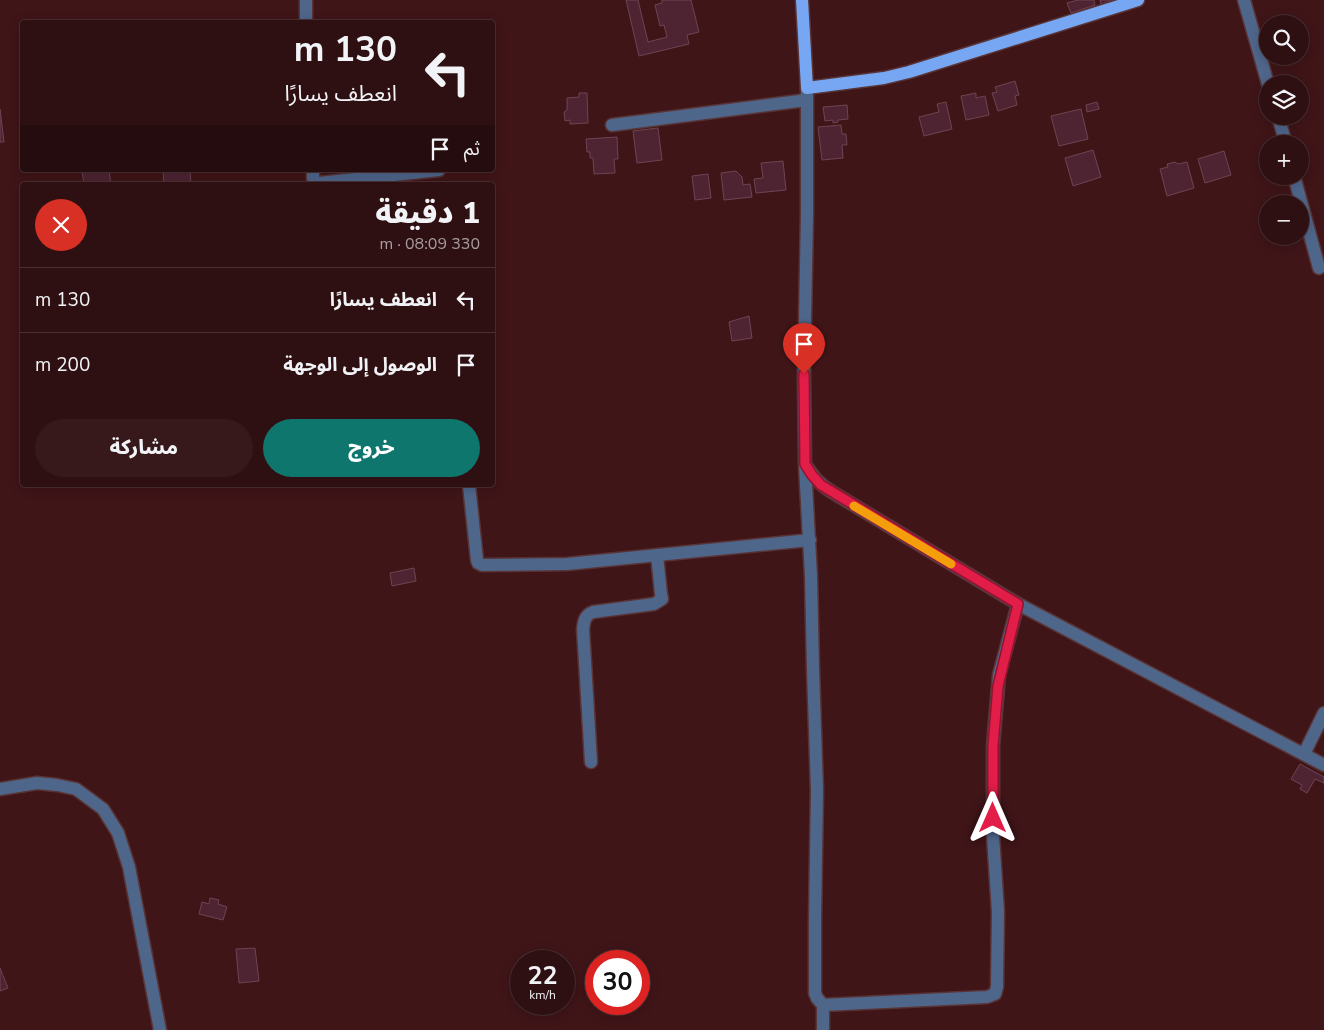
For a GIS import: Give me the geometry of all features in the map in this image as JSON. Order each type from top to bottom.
[{"type":"main road","points":[[802,0],[807,94],[909,72],[1138,0]]},
{"type":"street","points":[[306,0],[306,20]]},
{"type":"street","points":[[1244,0],[1265,75]]},
{"type":"street","points":[[612,125],[807,94],[805,464],[810,540],[817,790],[815,993],[823,1005],[822,1030]]},
{"type":"street","points":[[328,182],[421,172]]},
{"type":"street","points":[[1296,185],[1319,268]]},
{"type":"street","points":[[805,464],[821,485],[1018,604],[1324,765]]},
{"type":"street","points":[[469,487],[477,560],[482,565],[567,564],[810,540]]},
{"type":"street","points":[[591,762],[584,622],[588,614],[593,612],[654,604],[662,599],[657,554]]},
{"type":"street","points":[[823,1005],[987,997],[994,994],[998,987],[998,912],[993,836],[993,746],[1000,675],[1018,604]]},
{"type":"street","points":[[1304,754],[1324,713]]},
{"type":"street","points":[[0,789],[37,783],[57,785],[76,790],[103,809],[118,833],[129,867],[160,1030]]},
{"type":"building","points":[[626,0],[638,0],[648,42],[667,37],[664,25],[660,26],[655,5],[662,3],[662,0],[691,0],[699,32],[687,35],[689,44],[639,56]]},
{"type":"building","points":[[1078,0],[1094,0],[1095,5],[1071,13],[1067,3]]},
{"type":"building","points":[[1100,0],[1117,0],[1101,4]]},
{"type":"building","points":[[1015,81],[1019,95],[1015,96],[1017,105],[998,111],[992,93],[997,92],[995,87]]},
{"type":"building","points":[[579,93],[587,93],[588,123],[570,124],[570,120],[565,121],[564,112],[567,110],[567,98],[579,97]]},
{"type":"building","points":[[976,93],[976,98],[985,96],[989,115],[966,120],[961,96]]},
{"type":"building","points":[[946,102],[952,129],[924,136],[919,117],[939,112],[937,104]]},
{"type":"building","points":[[1097,102],[1099,109],[1087,112],[1086,105]]},
{"type":"building","points":[[847,105],[848,119],[838,120],[838,122],[833,123],[833,120],[825,121],[823,107]]},
{"type":"building","points":[[0,109],[4,142],[0,142]]},
{"type":"building","points":[[1081,109],[1088,139],[1059,146],[1051,116]]},
{"type":"building","points":[[841,125],[842,134],[846,134],[847,145],[842,145],[843,158],[822,160],[818,127]]},
{"type":"building","points":[[658,128],[662,160],[637,163],[633,131]]},
{"type":"building","points":[[617,137],[618,159],[614,159],[615,173],[594,174],[593,158],[590,158],[590,152],[587,152],[586,139]]},
{"type":"building","points":[[1093,150],[1101,177],[1073,186],[1065,158]]},
{"type":"building","points":[[1224,151],[1231,175],[1205,183],[1198,159]]},
{"type":"building","points":[[783,161],[786,190],[756,193],[754,179],[763,178],[761,163]]},
{"type":"building","points":[[1175,162],[1178,164],[1187,162],[1194,188],[1167,196],[1160,169],[1168,167],[1167,164]]},
{"type":"building","points":[[736,171],[742,177],[743,185],[750,184],[752,197],[724,200],[721,173]]},
{"type":"building","points":[[82,172],[109,172],[111,182],[84,182]]},
{"type":"building","points":[[163,172],[190,172],[191,182],[164,182]]},
{"type":"building","points":[[708,174],[711,198],[695,200],[692,176]]},
{"type":"building","points":[[749,316],[752,338],[732,341],[729,322]]},
{"type":"building","points":[[414,568],[416,581],[392,586],[390,573]]},
{"type":"building","points":[[1300,764],[1324,777],[1324,783],[1315,779],[1307,793],[1300,789],[1302,785],[1291,779]]},
{"type":"building","points":[[210,898],[219,900],[218,904],[227,907],[223,920],[199,914],[202,902],[209,904]]},
{"type":"building","points":[[255,948],[259,981],[239,983],[236,949]]},
{"type":"building","points":[[0,968],[8,988],[0,991]]},
{"type":"slow traffic","points":[[854,506],[951,564]]},
{"type":"route","points":[[804,374],[805,464],[821,485],[1018,604],[998,686],[993,746],[993,818]]}]
